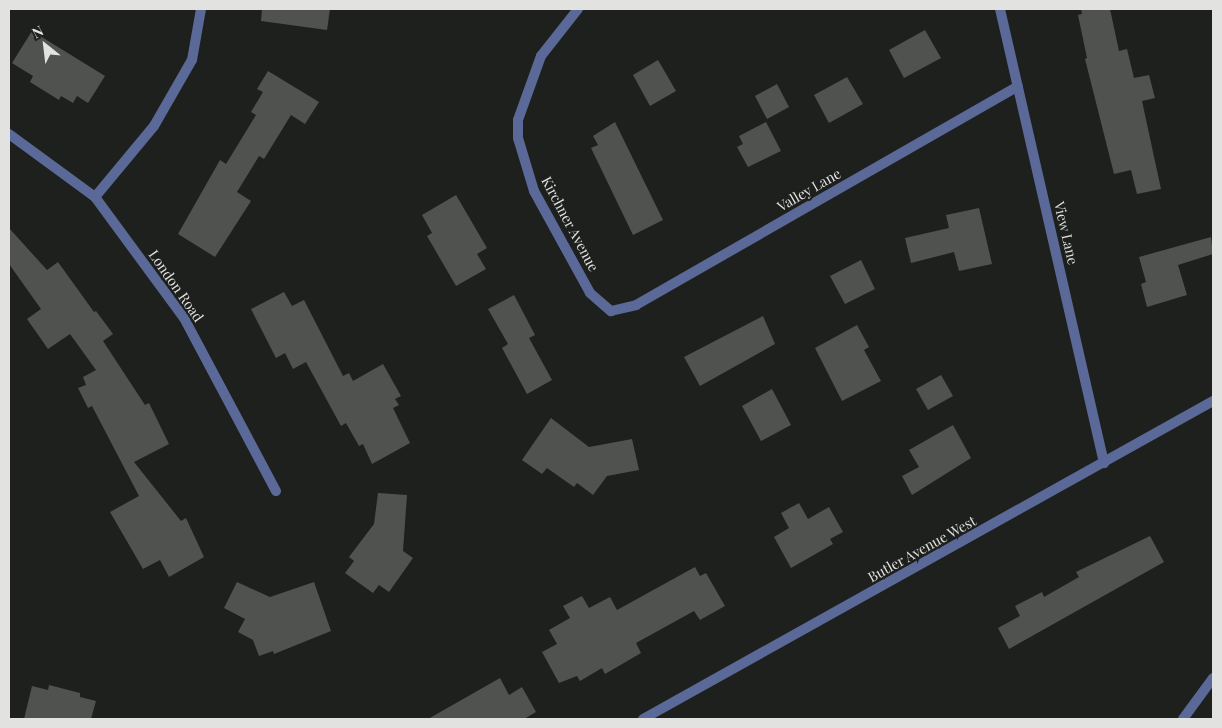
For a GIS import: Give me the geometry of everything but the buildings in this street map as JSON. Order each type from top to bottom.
[{"type":"street","points":[[95,197],[154,126],[192,60],[201,9]]},
{"type":"street","name":"Kirchner Avenue","points":[[578,9],[541,56],[518,120],[518,138],[534,191],[590,293],[611,310]]},
{"type":"street","name":"View Lane","points":[[1000,9],[1104,463]]},
{"type":"street","name":"Valley Lane","points":[[611,310],[636,305],[1018,86]]},
{"type":"street","name":"London Road","points":[[9,134],[95,197],[184,318],[276,491]]},
{"type":"street","name":"Butler Avenue West","points":[[643,719],[1213,402]]},
{"type":"street","points":[[1183,719],[1213,678]]}]
